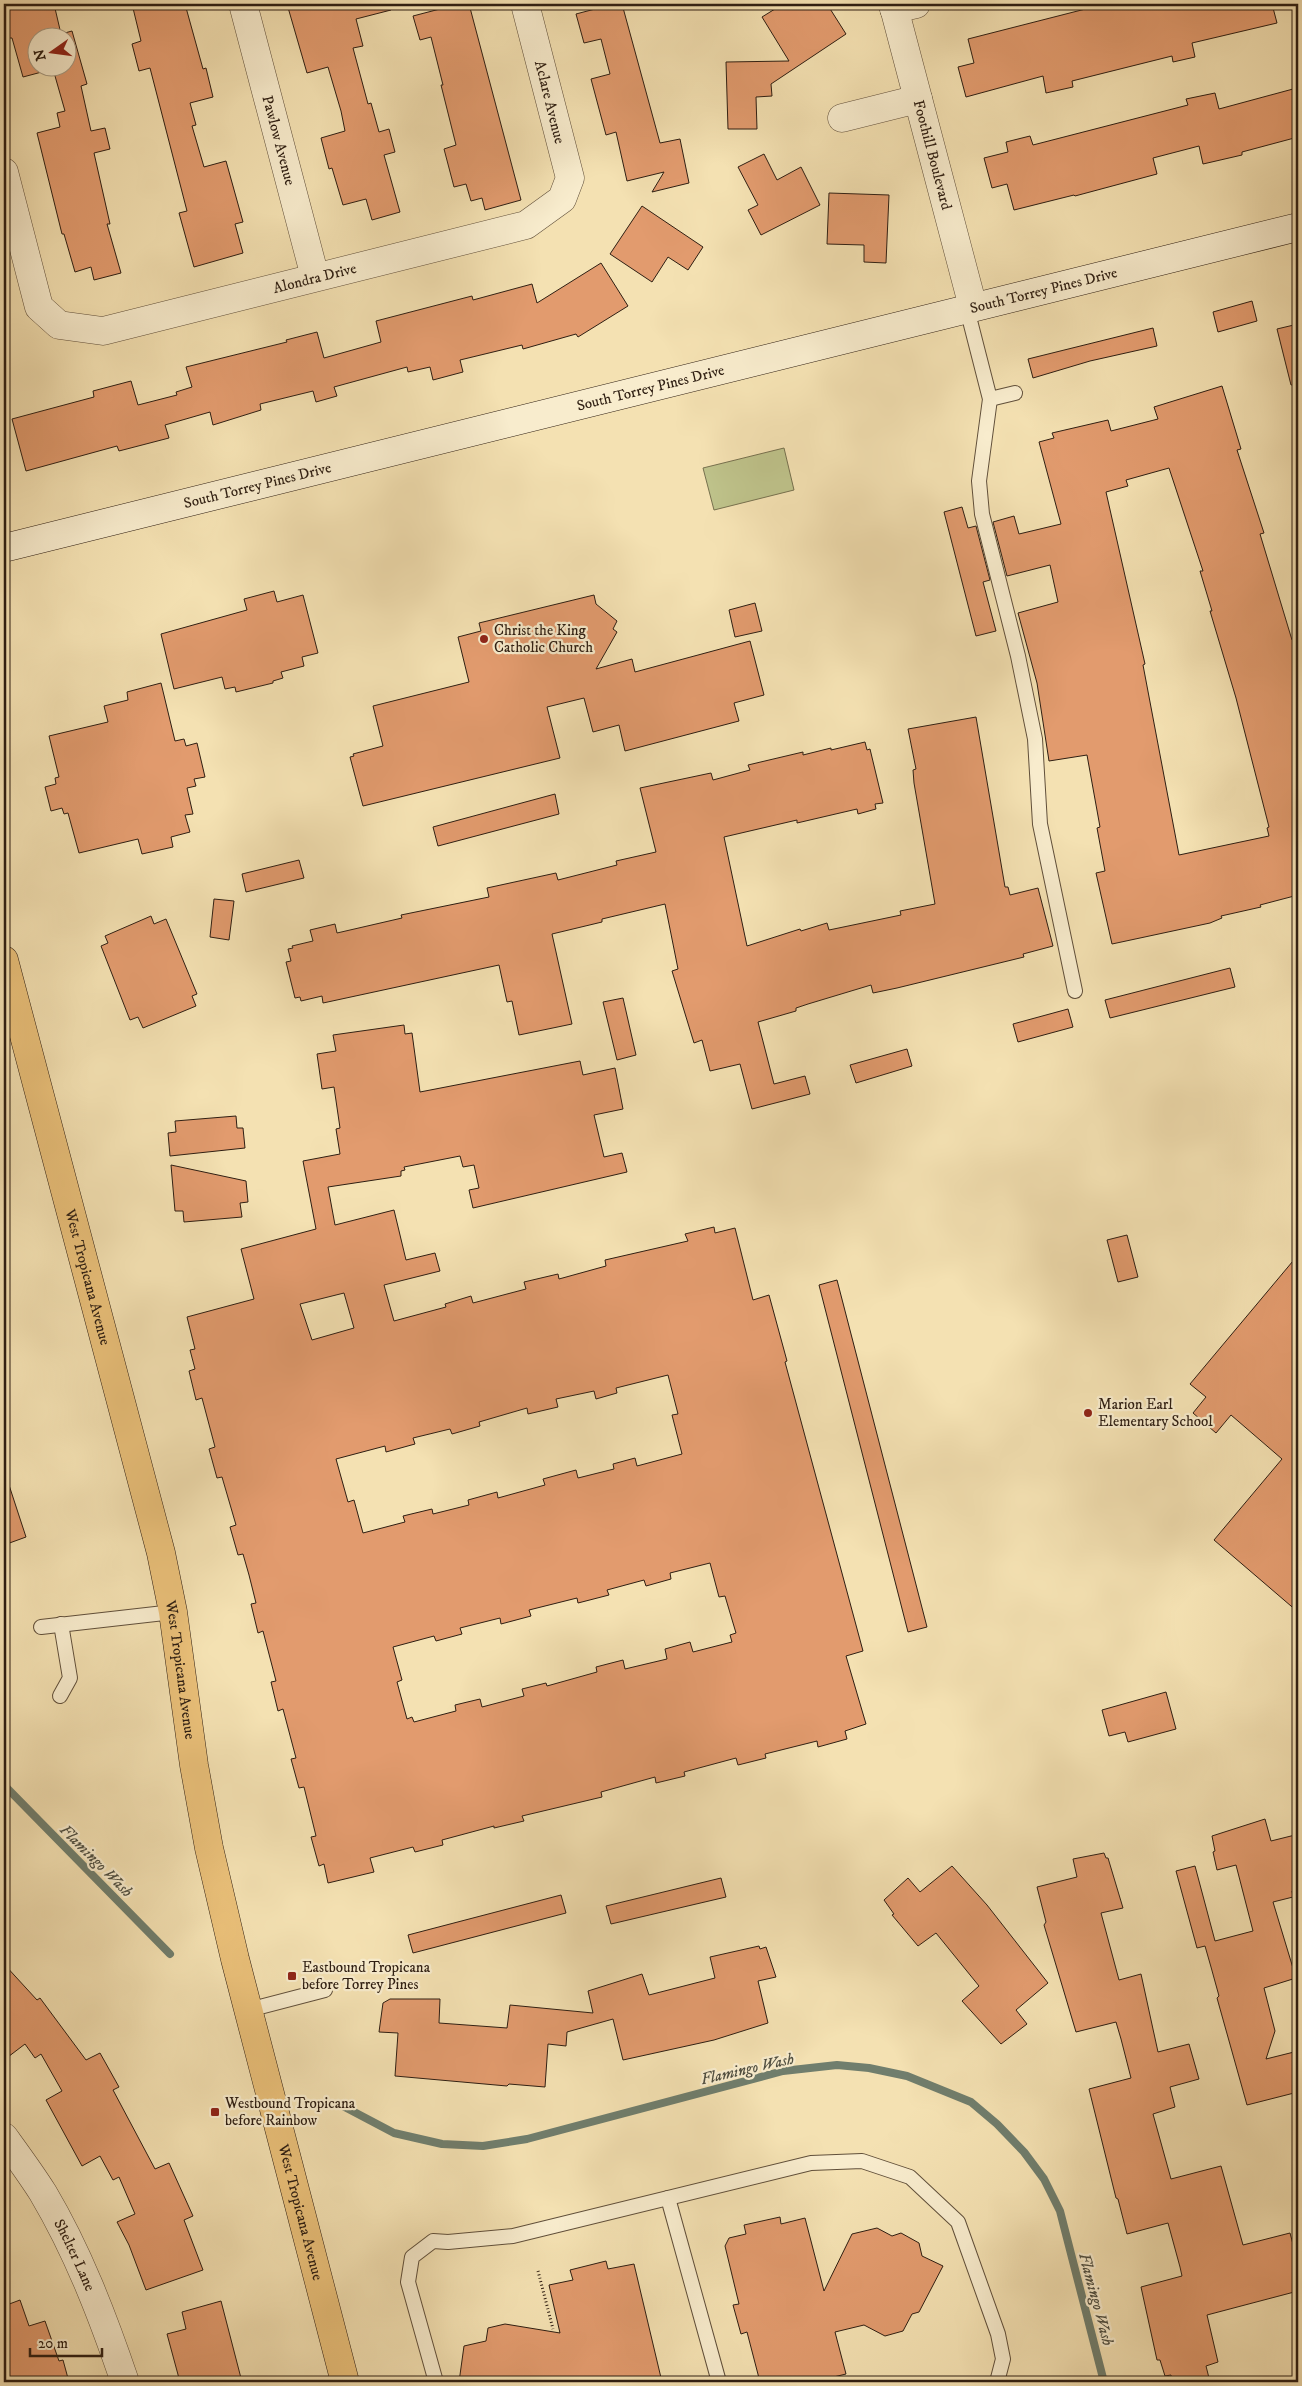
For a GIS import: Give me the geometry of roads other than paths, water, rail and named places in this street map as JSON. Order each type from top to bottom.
[{"type":"main road","name":"West Tropicana Avenue","points":[[4,960],[161,1552],[173,1612],[194,1765],[209,1848],[248,2010],[345,2382]]},
{"type":"street","name":"Pawlow Avenue","points":[[243,4],[315,278]]},
{"type":"street","name":"Aclare Avenue","points":[[525,4],[570,178],[562,199]]},
{"type":"street","name":"Foothill Boulevard","points":[[901,6],[918,99],[970,308]]},
{"type":"street","points":[[842,118],[918,99]]},
{"type":"street","name":"Alondra Drive","points":[[4,172],[39,307],[59,325],[103,331],[526,225],[562,199]]},
{"type":"street","name":"South Torrey Pines Drive","points":[[4,548],[1298,227]]},
{"type":"street","name":"Shelter Lane","points":[[4,2137],[43,2194],[74,2254],[105,2324],[125,2382]]},
{"type":"lane","points":[[970,308],[990,399],[979,481],[982,514],[1018,656],[1035,739],[1040,824],[1075,991]]},
{"type":"lane","points":[[990,399],[1015,393]]},
{"type":"lane","points":[[41,1627],[173,1612]]},
{"type":"lane","points":[[60,1696],[70,1678],[61,1624]]},
{"type":"lane","points":[[248,2010],[325,1990]]},
{"type":"lane","points":[[436,2382],[408,2282],[412,2257],[433,2241],[448,2242],[513,2236],[811,2163],[862,2161],[910,2177],[958,2222],[998,2334],[1003,2359],[997,2382]]},
{"type":"lane","points":[[668,2198],[718,2382]]},
{"type":"waterway","name":"Flamingo Wash","points":[[4,1785],[170,1954]]},
{"type":"waterway","name":"Flamingo Wash","points":[[339,2104],[394,2133],[442,2144],[483,2146],[527,2139],[783,2071],[837,2065],[869,2068],[907,2076],[971,2102],[997,2124],[1024,2152],[1044,2179],[1060,2211],[1104,2382]]},
{"type":"place","name":"Christ the King Catholic Church","points":[[484,639]]},
{"type":"place","name":"Marion Earl Elementary School","points":[[1088,1413]]},
{"type":"place","name":"Eastbound Tropicana before Torrey Pines","points":[[292,1976]]},
{"type":"place","name":"Westbound Tropicana before Rainbow","points":[[215,2112]]}]
